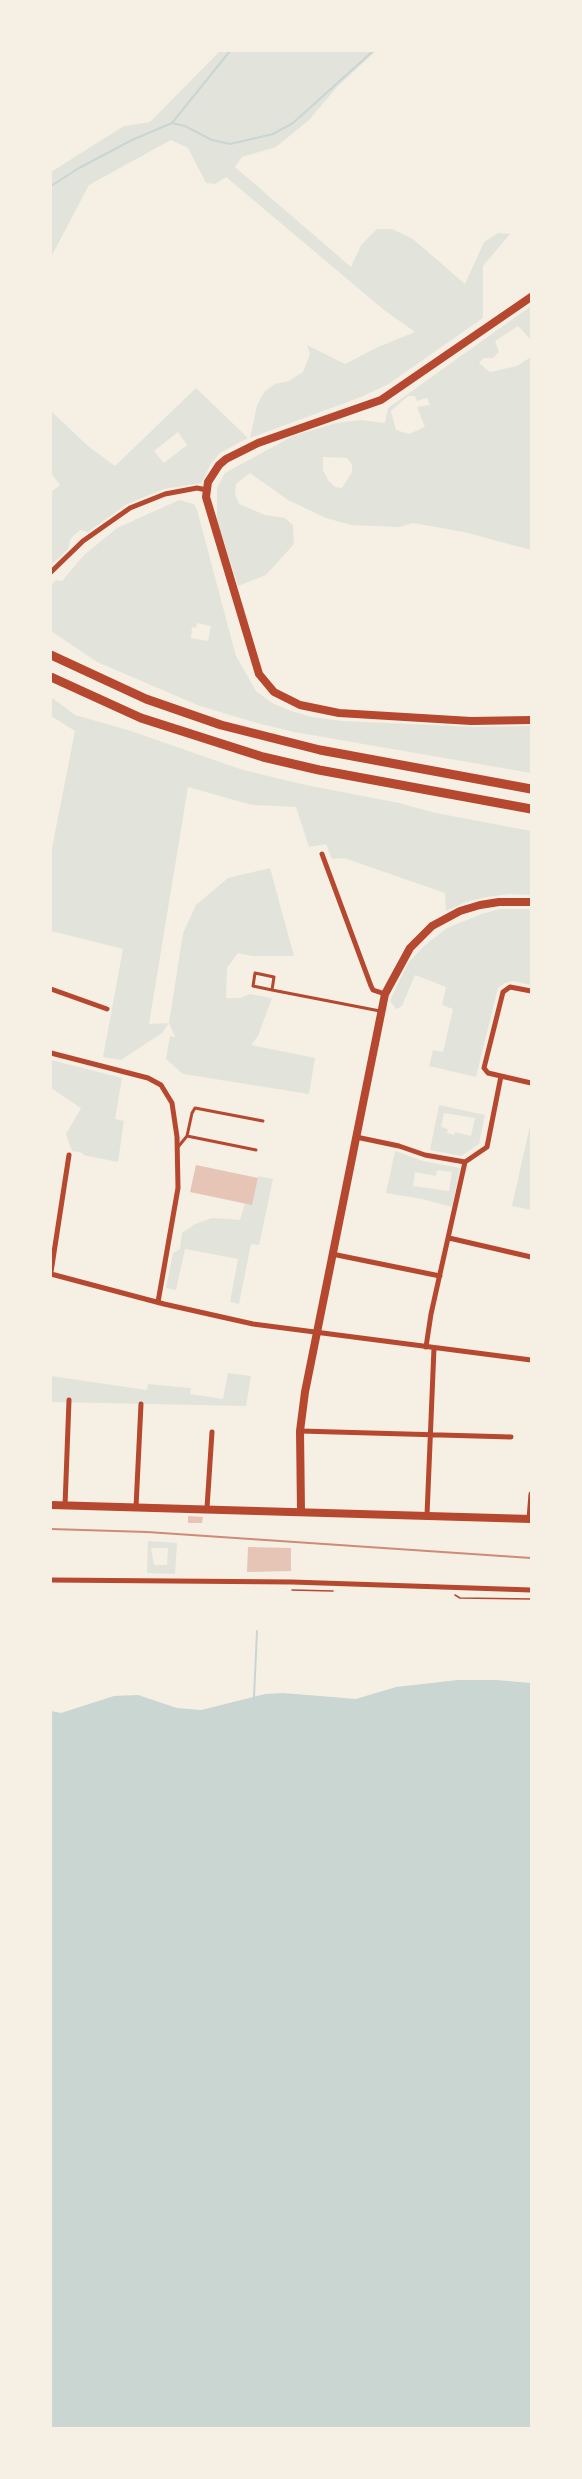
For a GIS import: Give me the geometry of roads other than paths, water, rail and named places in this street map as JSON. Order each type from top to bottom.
[{"type":"highway","points":[[51,655],[146,699],[221,725],[320,750],[531,789]]},
{"type":"highway","points":[[51,677],[141,718],[263,757],[319,770],[531,809]]},
{"type":"main road","points":[[531,297],[381,400],[258,443],[226,459],[213,472],[207,490],[207,506],[259,674],[274,692],[300,705],[339,713],[471,721],[531,720]]},
{"type":"main road","points":[[301,1511],[300,1431],[316,1333],[385,994],[410,948],[432,926],[460,911],[480,905],[499,902],[531,902]]},
{"type":"main road","points":[[51,1505],[530,1519]]},
{"type":"street","points":[[51,572],[83,542],[130,508],[165,494],[197,488],[207,490]]},
{"type":"street","points":[[322,854],[371,986],[374,990],[385,994]]},
{"type":"street","points":[[531,991],[510,987],[502,992],[483,1068],[488,1073],[531,1083]]},
{"type":"street","points":[[51,989],[107,1009]]},
{"type":"street","points":[[51,1053],[148,1078],[161,1085],[172,1103],[178,1147],[176,1203],[158,1302]]},
{"type":"street","points":[[426,1347],[465,1162],[487,1147],[501,1076]]},
{"type":"street","points":[[356,1137],[399,1146],[424,1155],[465,1162]]},
{"type":"street","points":[[69,1155],[51,1273],[240,1321],[531,1360]]},
{"type":"street","points":[[449,1238],[531,1257]]},
{"type":"street","points":[[332,1254],[440,1276]]},
{"type":"street","points":[[427,1515],[435,1348]]},
{"type":"street","points":[[65,1506],[69,1400]]},
{"type":"street","points":[[136,1507],[141,1404]]},
{"type":"street","points":[[300,1431],[511,1437]]},
{"type":"street","points":[[207,1508],[212,1432]]},
{"type":"street","points":[[530,1519],[531,1494]]},
{"type":"street","points":[[51,1580],[292,1582],[531,1590]]},
{"type":"lane","points":[[272,990],[274,977],[255,973],[253,986],[272,990],[382,1011]]},
{"type":"lane","points":[[178,1147],[187,1136],[195,1108],[263,1121]]},
{"type":"lane","points":[[187,1136],[256,1150]]},
{"type":"waterway","points":[[51,186],[79,168],[132,140],[172,123],[230,51]]},
{"type":"waterway","points":[[172,123],[185,126],[212,140],[230,144],[273,134],[293,123],[373,51]]},
{"type":"waterway","points":[[254,1697],[257,1631]]},
{"type":"railway","points":[[51,1529],[147,1532],[531,1558]]}]
